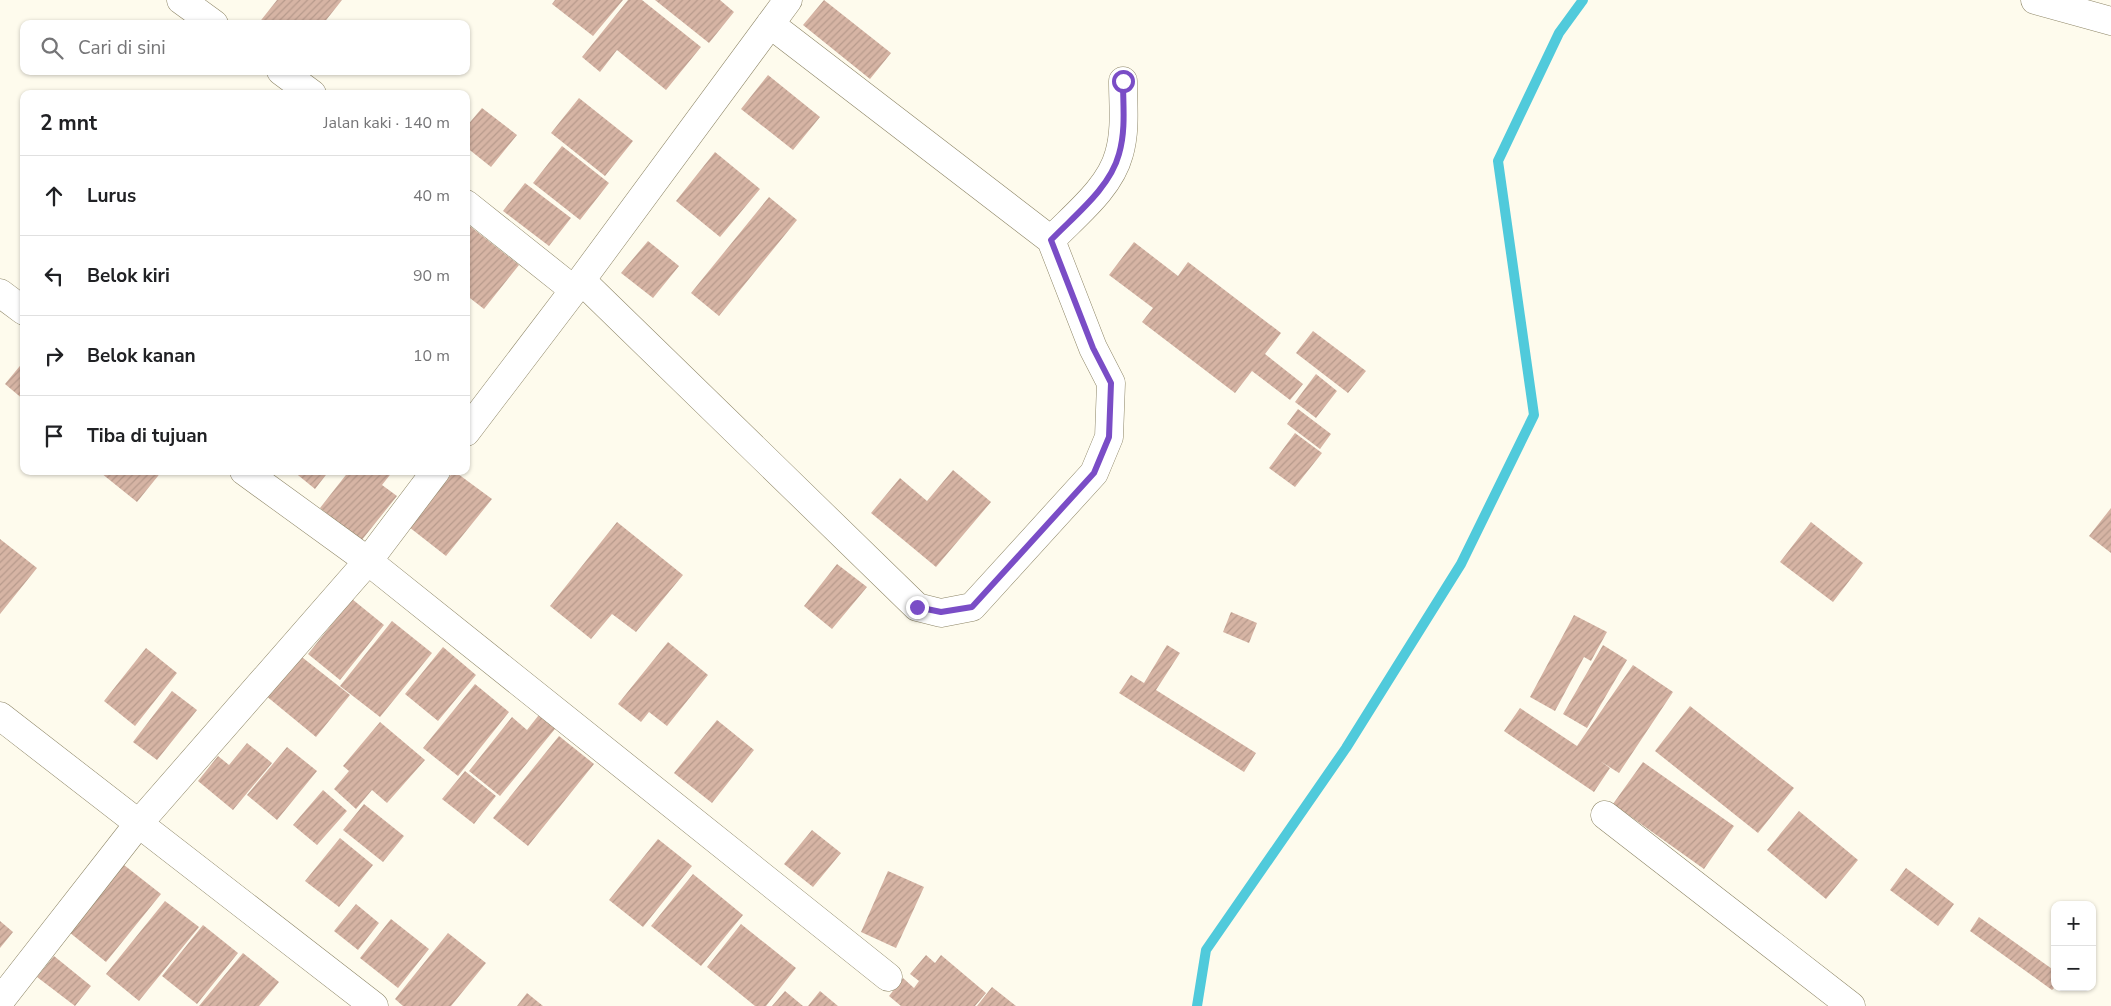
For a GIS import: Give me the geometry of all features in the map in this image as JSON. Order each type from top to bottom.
[{"type":"street","points":[[181,0],[208,20]]},
{"type":"street","points":[[470,427],[578,285],[788,0]]},
{"type":"street","points":[[2035,0],[2111,21]]},
{"type":"street","points":[[470,207],[578,285],[917,607],[941,612],[972,607],[1094,473],[1109,437],[1111,383],[1093,348],[1051,240],[770,24]]},
{"type":"street","points":[[286,75],[307,90]]},
{"type":"street","points":[[1051,240],[1104,184],[1119,155],[1124,128],[1123,81]]},
{"type":"street","points":[[0,293],[20,308]]},
{"type":"street","points":[[249,475],[368,562],[888,977]]},
{"type":"street","points":[[0,1001],[139,823],[368,562],[433,475]]},
{"type":"street","points":[[0,716],[374,1006]]},
{"type":"street","points":[[1605,815],[1851,1006]]},
{"type":"building","points":[[277,0],[342,0],[326,20],[261,20]]},
{"type":"building","points":[[555,0],[623,0],[593,36],[552,4]]},
{"type":"building","points":[[628,0],[642,0],[701,47],[666,90],[617,50],[600,72],[582,57]]},
{"type":"building","points":[[655,0],[720,0],[734,12],[709,43]]},
{"type":"building","points":[[824,0],[891,53],[870,79],[803,25]]},
{"type":"building","points":[[768,75],[820,117],[793,150],[741,109]]},
{"type":"building","points":[[579,98],[633,141],[605,176],[551,133]]},
{"type":"building","points":[[482,108],[517,135],[491,167],[470,150],[470,122]]},
{"type":"building","points":[[562,146],[609,183],[580,220],[533,183]]},
{"type":"building","points":[[715,152],[760,189],[720,237],[676,201]]},
{"type":"building","points":[[525,183],[571,218],[549,246],[503,211]]},
{"type":"building","points":[[769,197],[797,220],[719,316],[691,293]]},
{"type":"building","points":[[470,226],[519,265],[484,309],[470,298]]},
{"type":"building","points":[[648,241],[679,266],[653,298],[621,273]]},
{"type":"building","points":[[1134,242],[1178,276],[1188,262],[1281,333],[1265,354],[1303,384],[1290,400],[1252,371],[1235,393],[1142,322],[1153,308],[1109,275]]},
{"type":"building","points":[[1313,331],[1366,371],[1348,393],[1296,353]]},
{"type":"building","points":[[20,366],[20,397],[5,384]]},
{"type":"building","points":[[1316,374],[1337,391],[1316,418],[1295,402]]},
{"type":"building","points":[[1298,409],[1331,434],[1320,449],[1287,424]]},
{"type":"building","points":[[1295,433],[1322,453],[1295,487],[1269,468]]},
{"type":"building","points":[[953,470],[991,502],[936,567],[871,513],[900,478],[927,501]]},
{"type":"building","points":[[103,475],[159,475],[137,502]]},
{"type":"building","points":[[298,475],[326,475],[315,489]]},
{"type":"building","points":[[346,475],[390,475],[382,485],[397,496],[361,541],[320,508]]},
{"type":"building","points":[[451,475],[459,475],[492,499],[446,556],[409,527]]},
{"type":"building","points":[[2111,508],[2111,553],[2089,536]]},
{"type":"building","points":[[617,522],[683,575],[636,632],[612,614],[591,639],[550,606]]},
{"type":"building","points":[[1811,522],[1863,563],[1833,602],[1780,562]]},
{"type":"building","points":[[0,539],[37,568],[0,614]]},
{"type":"building","points":[[837,564],[867,587],[832,629],[804,606]]},
{"type":"building","points":[[352,599],[384,625],[340,680],[308,654]]},
{"type":"building","points":[[1231,612],[1257,623],[1249,643],[1223,632]]},
{"type":"building","points":[[1574,615],[1607,632],[1591,661],[1584,657],[1555,711],[1530,697]]},
{"type":"building","points":[[392,621],[432,653],[380,717],[340,686]]},
{"type":"building","points":[[668,642],[708,675],[667,726],[649,712],[641,722],[618,704]]},
{"type":"building","points":[[1167,645],[1180,653],[1156,690],[1256,753],[1244,772],[1119,693],[1131,675],[1144,683]]},
{"type":"building","points":[[1603,645],[1627,660],[1587,728],[1563,714]]},
{"type":"building","points":[[443,647],[476,675],[438,721],[405,694]]},
{"type":"building","points":[[146,648],[177,673],[135,726],[104,701]]},
{"type":"building","points":[[298,654],[350,695],[316,737],[265,695]]},
{"type":"building","points":[[1633,665],[1673,692],[1619,773],[1600,761],[1610,768],[1594,792],[1504,731],[1520,708],[1577,746]]},
{"type":"building","points":[[475,684],[509,712],[458,776],[423,748]]},
{"type":"building","points":[[172,691],[197,710],[157,760],[133,742]]},
{"type":"building","points":[[1690,706],[1794,788],[1758,833],[1655,751]]},
{"type":"building","points":[[542,711],[559,724],[500,796],[469,771],[512,717],[527,730]]},
{"type":"building","points":[[717,720],[754,750],[712,803],[674,773]]},
{"type":"building","points":[[380,722],[425,760],[387,803],[372,790],[356,809],[334,789],[349,771],[343,766]]},
{"type":"building","points":[[559,736],[594,764],[528,846],[493,818]]},
{"type":"building","points":[[247,743],[272,763],[233,810],[198,781],[218,756],[229,765]]},
{"type":"building","points":[[287,747],[317,771],[277,820],[247,795]]},
{"type":"building","points":[[1643,762],[1734,826],[1704,869],[1613,804]]},
{"type":"building","points":[[465,771],[496,796],[474,824],[442,799]]},
{"type":"building","points":[[323,790],[347,811],[317,845],[293,825]]},
{"type":"building","points":[[364,804],[404,836],[383,862],[343,830]]},
{"type":"building","points":[[1799,811],[1858,860],[1826,899],[1767,850]]},
{"type":"building","points":[[812,830],[841,853],[813,887],[784,864]]},
{"type":"building","points":[[340,838],[373,865],[339,907],[305,881]]},
{"type":"building","points":[[658,839],[692,866],[643,927],[609,900]]},
{"type":"building","points":[[124,865],[161,894],[106,962],[69,932]]},
{"type":"building","points":[[1906,868],[1954,904],[1938,926],[1890,890]]},
{"type":"building","points":[[888,871],[924,887],[896,948],[861,932]]},
{"type":"building","points":[[693,874],[743,915],[701,966],[651,926]]},
{"type":"building","points":[[165,901],[199,927],[139,1001],[106,974]]},
{"type":"building","points":[[356,904],[379,923],[358,950],[334,931]]},
{"type":"building","points":[[1979,917],[2051,968],[2051,989],[1970,931]]},
{"type":"building","points":[[391,919],[429,949],[398,988],[360,958]]},
{"type":"building","points":[[0,921],[13,932],[0,948]]},
{"type":"building","points":[[741,924],[796,968],[766,1006],[755,1006],[707,967]]},
{"type":"building","points":[[203,925],[238,953],[197,1004],[162,976]]},
{"type":"building","points":[[448,933],[486,963],[451,1006],[403,1006],[395,999]]},
{"type":"building","points":[[243,953],[279,982],[259,1006],[199,1006]]},
{"type":"building","points":[[926,955],[935,963],[941,955],[986,993],[975,1006],[901,1006],[889,996],[903,978],[914,988],[919,981],[910,974]]},
{"type":"building","points":[[54,956],[91,986],[75,1006],[37,977]]},
{"type":"building","points":[[992,987],[1016,1006],[977,1006]]},
{"type":"building","points":[[785,991],[803,1006],[772,1006]]},
{"type":"building","points":[[820,991],[838,1006],[808,1006]]},
{"type":"building","points":[[527,993],[543,1006],[517,1006]]},
{"type":"waterway","points":[[1197,1006],[1206,950],[1346,748],[1461,564],[1534,415],[1498,161],[1559,33],[1583,0]]},
{"type":"route","points":[[917,607],[941,612],[972,607],[1094,473],[1109,437],[1111,383],[1093,348],[1051,240],[1104,184],[1119,155],[1124,128],[1123,81]]}]
